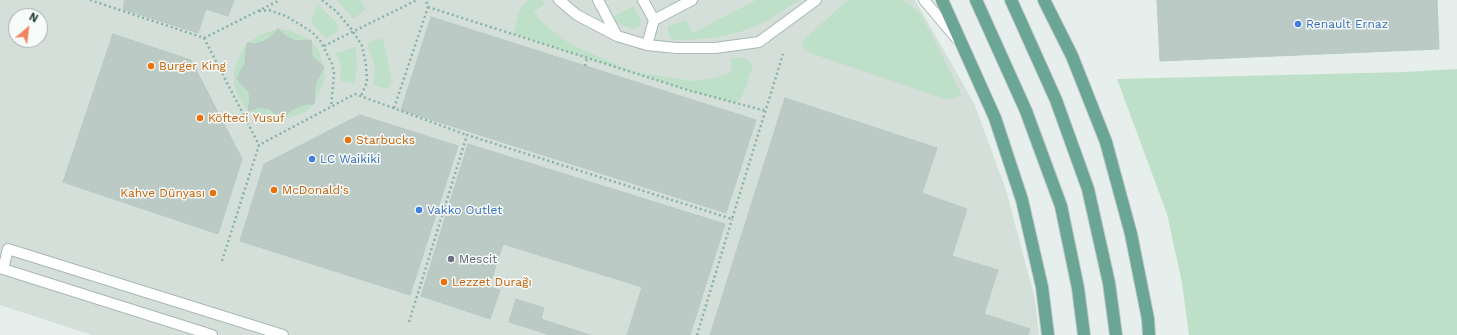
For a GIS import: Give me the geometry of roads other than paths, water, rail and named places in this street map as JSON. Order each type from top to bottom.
[{"type":"main road","points":[[942,0],[965,48],[995,118],[1022,200],[1042,287],[1048,335]]},
{"type":"main road","points":[[976,0],[1026,111],[1061,206],[1078,288],[1084,335]]},
{"type":"main road","points":[[1011,0],[1056,100],[1088,189],[1109,283],[1116,335]]},
{"type":"main road","points":[[1044,0],[1072,56],[1106,142],[1131,234],[1148,319],[1149,335]]},
{"type":"lane","points":[[559,0],[577,15],[617,36],[647,45],[676,48],[714,48],[759,42],[816,0]]},
{"type":"lane","points":[[598,0],[617,36]]},
{"type":"lane","points":[[643,0],[654,20],[647,45]]},
{"type":"lane","points":[[654,20],[692,0]]},
{"type":"lane","points":[[924,0],[965,48]]},
{"type":"lane","points":[[212,335],[3,269],[8,249],[283,335]]},
{"type":"place","name":"Renault Ernaz","points":[[1298,24]]},
{"type":"place","name":"Burger King","points":[[151,66]]},
{"type":"place","name":"Köfteci Yusuf","points":[[200,118]]},
{"type":"place","name":"Starbucks","points":[[348,140]]},
{"type":"place","name":"LC Waikiki","points":[[312,159]]},
{"type":"place","name":"McDonald's","points":[[274,190]]},
{"type":"place","name":"Kahve Dünyası","points":[[213,193]]},
{"type":"place","name":"Vakko Outlet","points":[[419,210]]},
{"type":"place","name":"Mescit","points":[[451,259]]},
{"type":"place","name":"Lezzet Durağı","points":[[444,282]]}]
